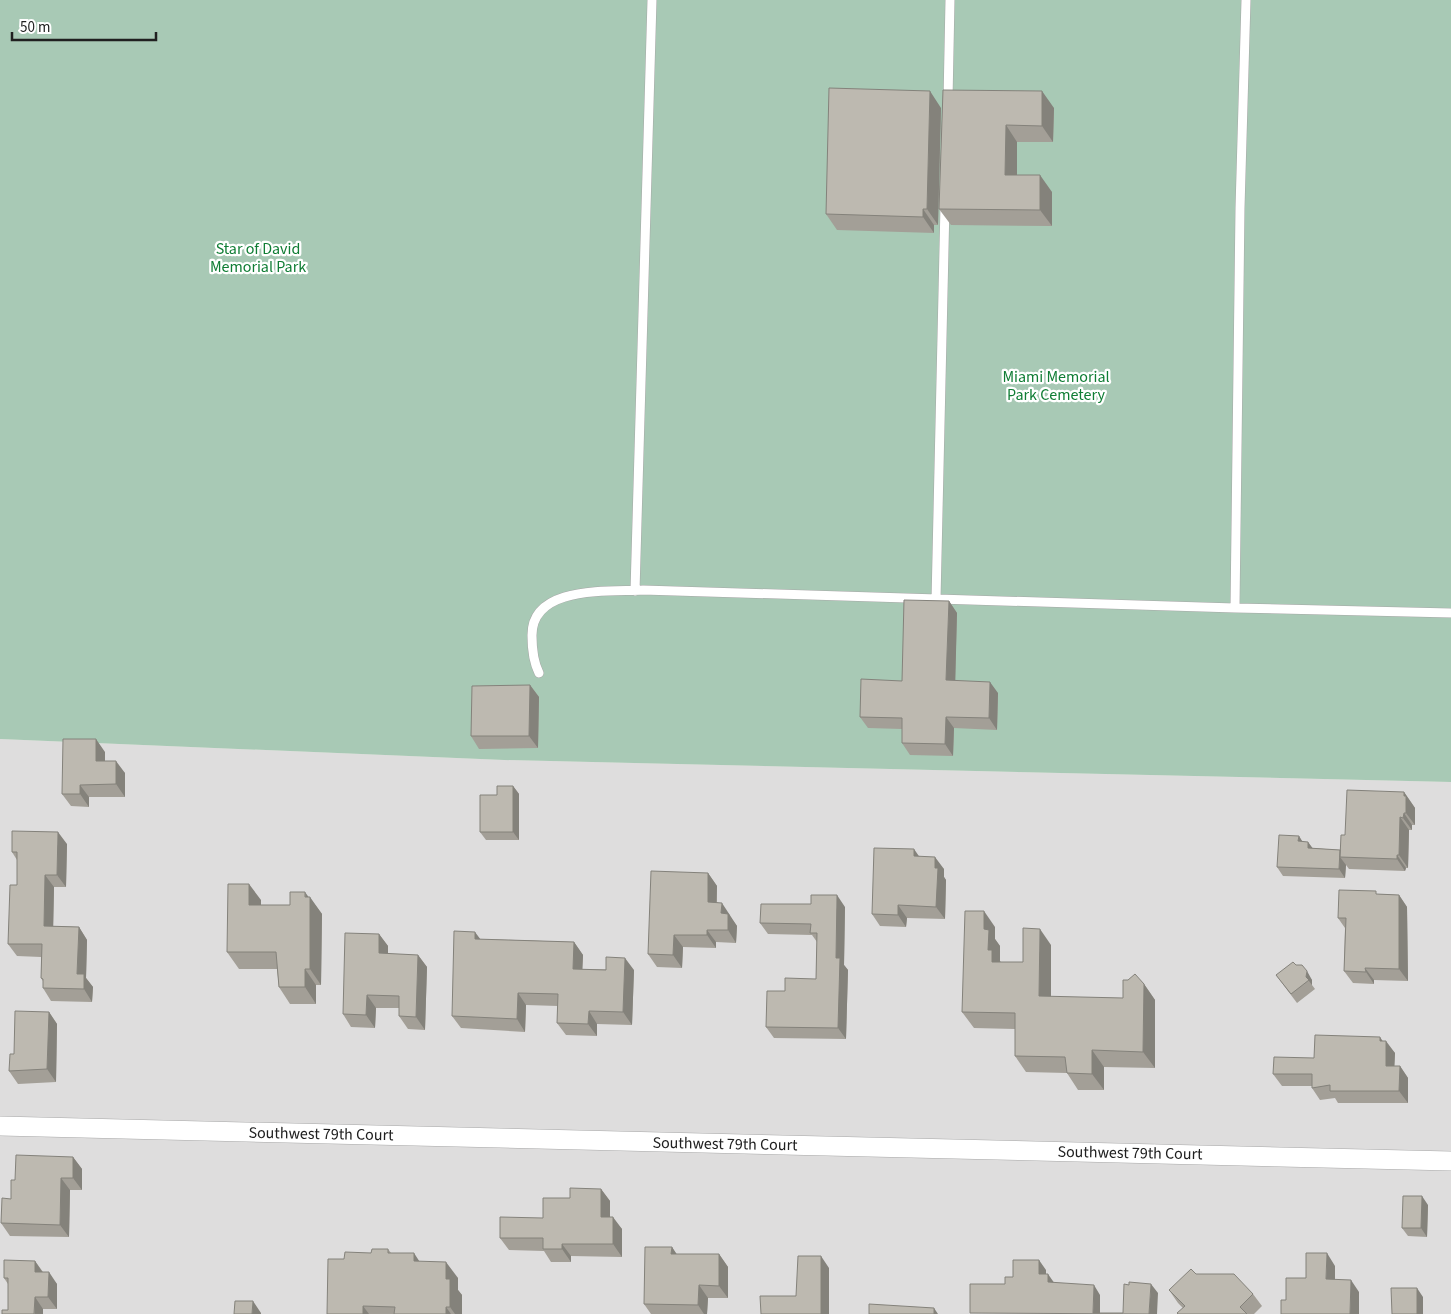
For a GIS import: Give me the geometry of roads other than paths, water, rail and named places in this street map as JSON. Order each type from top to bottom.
[{"type":"street","name":"Southwest 79th Court","points":[[0,1126],[1451,1161]]},
{"type":"lane","points":[[635,591],[652,0]]},
{"type":"lane","points":[[947,111],[950,0]]},
{"type":"lane","points":[[1235,608],[1240,208],[1246,0]]},
{"type":"lane","points":[[936,600],[946,198]]},
{"type":"lane","points":[[540,673],[535,664],[532,632],[534,618],[547,603],[591,592],[635,591],[1235,608],[1451,612]]},
{"type":"park label","name":"Star of David Memorial Park","points":[[258,258]]},
{"type":"park label","name":"Miami Memorial Park Cemetery","points":[[1056,386]]}]
